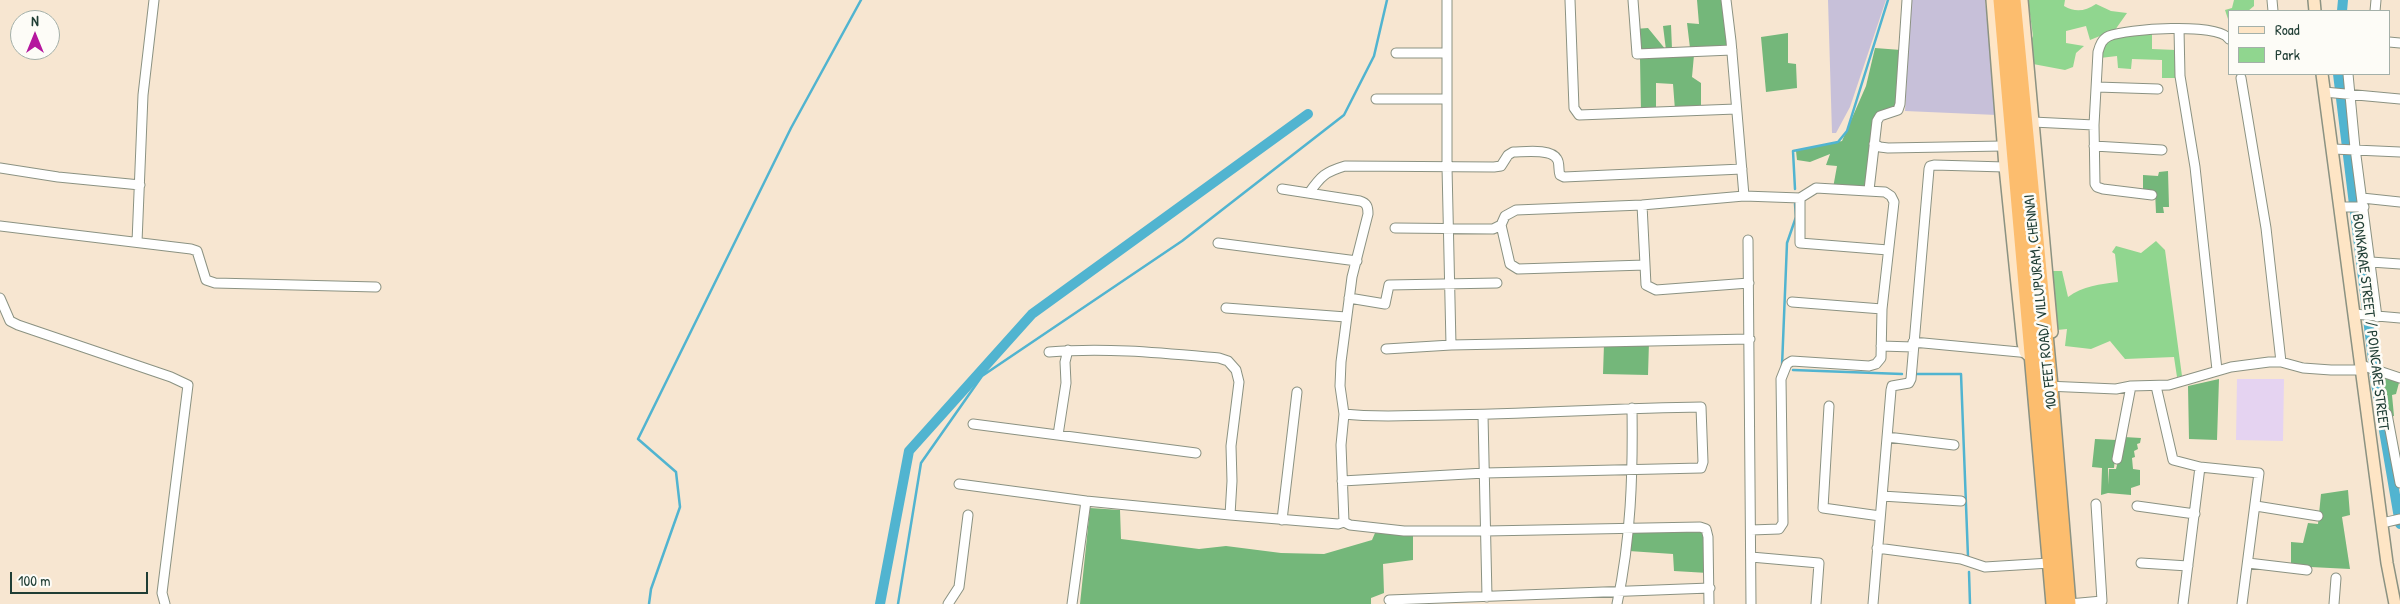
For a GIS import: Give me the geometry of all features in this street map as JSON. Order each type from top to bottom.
[{"type":"highway","name":"100 FEET ROAD/ VILLUPURAM, CHENNAI","points":[[2001,0],[2034,354],[2043,386],[2069,604]]},
{"type":"highway","name":"100 FEET ROAD/ VILLUPURAM, CHENNAI","points":[[2013,0],[2034,354]]},
{"type":"highway","name":"100 FEET ROAD/ VILLUPURAM, CHENNAI","points":[[2043,386],[2050,563],[2054,604]]},
{"type":"street","points":[[137,242],[143,95],[154,0]]},
{"type":"street","points":[[1447,0],[1447,166],[1452,344]]},
{"type":"street","points":[[1570,0],[1574,108],[1579,115],[1736,109]]},
{"type":"street","points":[[1633,0],[1637,54],[1732,50]]},
{"type":"street","points":[[1726,0],[1744,196]]},
{"type":"street","points":[[1869,190],[1877,121],[1880,116],[1898,110],[1900,104],[1907,0]]},
{"type":"street","points":[[1992,0],[2005,167],[2034,354]]},
{"type":"street","points":[[1881,346],[1913,344],[2034,354],[2052,347],[2053,340],[2022,0]]},
{"type":"street","points":[[2375,10],[2376,0]]},
{"type":"street","points":[[2152,195],[2097,188],[2094,179],[2094,125],[2098,52],[2106,37],[2119,33],[2179,29],[2221,32],[2228,38]]},
{"type":"street","points":[[2179,29],[2180,76],[2196,167],[2217,370]]},
{"type":"street","points":[[1396,53],[1447,53]]},
{"type":"street","name":"BONKARAE STREET / POINCARE STREET","points":[[2322,75],[2334,149],[2361,367],[2395,604]]},
{"type":"street","points":[[2348,75],[2354,148],[2363,202],[2377,317]]},
{"type":"street","points":[[2241,78],[2266,228],[2281,362]]},
{"type":"street","points":[[2097,87],[2158,89]]},
{"type":"street","points":[[2325,92],[2400,100]]},
{"type":"street","points":[[1376,99],[1447,99]]},
{"type":"street","points":[[2033,122],[2094,125]]},
{"type":"street","points":[[1874,144],[1888,148],[2003,146]]},
{"type":"street","points":[[2094,146],[2162,150]]},
{"type":"street","points":[[2334,149],[2354,148],[2400,152]]},
{"type":"street","points":[[1308,193],[1327,171],[1345,166],[1494,167],[1501,166],[1508,155],[1513,152],[1548,152],[1558,160],[1560,175],[1564,177],[1742,169]]},
{"type":"street","points":[[1874,604],[1892,386],[1909,383],[1930,166],[2005,167]]},
{"type":"street","points":[[0,168],[58,177],[140,185]]},
{"type":"street","points":[[1645,265],[1518,269],[1510,264],[1501,225],[1505,216],[1516,210],[1642,205],[1744,196],[1800,198],[1816,188],[1885,192],[1894,202],[1882,309],[1881,358],[1876,364],[1869,366],[1792,361],[1788,364],[1781,379],[1783,523],[1779,529],[1751,530]]},
{"type":"street","points":[[1282,190],[1365,203],[1368,207],[1346,317],[1340,386],[1344,414],[1342,481],[1344,522]]},
{"type":"street","points":[[1800,198],[1800,243],[1888,250]]},
{"type":"street","points":[[2340,207],[2363,202],[2400,202]]},
{"type":"street","points":[[1642,205],[1646,285],[1656,290],[1749,283]]},
{"type":"street","points":[[1395,228],[1493,229],[1501,225]]},
{"type":"street","points":[[0,226],[198,251],[206,280],[215,283],[376,287]]},
{"type":"street","points":[[1748,240],[1753,604]]},
{"type":"street","points":[[1218,243],[1357,261]]},
{"type":"street","points":[[2371,262],[2400,264]]},
{"type":"street","points":[[1350,298],[1385,304],[1389,285],[1497,283]]},
{"type":"street","points":[[0,298],[10,321],[18,325],[171,377],[188,385],[162,593],[165,604]]},
{"type":"street","points":[[1792,302],[1882,309]]},
{"type":"street","points":[[1226,308],[1346,317]]},
{"type":"street","points":[[2355,314],[2400,318]]},
{"type":"street","points":[[1386,349],[1452,344],[1750,339]]},
{"type":"street","points":[[1058,435],[1066,383],[1065,362],[1068,350]]},
{"type":"street","points":[[1050,352],[1068,350],[1179,355],[1219,358],[1228,361],[1236,370],[1239,388],[1231,446],[1232,481],[1230,515]]},
{"type":"street","points":[[2043,386],[2072,389],[2116,389],[2131,386],[2169,385],[2217,370],[2281,362],[2303,368],[2361,367],[2398,377]]},
{"type":"street","points":[[2117,459],[2131,386]]},
{"type":"street","points":[[2156,386],[2173,460],[2200,467],[2259,473],[2242,604]]},
{"type":"street","points":[[1282,520],[1296,392]]},
{"type":"street","points":[[1829,406],[1823,508],[1880,516]]},
{"type":"street","points":[[1342,481],[1485,473],[1702,468],[1703,453],[1701,407],[1632,408],[1483,415],[1364,416],[1344,414]]},
{"type":"street","points":[[1617,604],[1628,528],[1633,469],[1632,408]]},
{"type":"street","points":[[2387,414],[2400,482]]},
{"type":"street","points":[[1483,415],[1487,597]]},
{"type":"street","points":[[973,424],[1196,454]]},
{"type":"street","points":[[1887,437],[1954,445]]},
{"type":"street","points":[[2183,604],[2200,467]]},
{"type":"street","points":[[959,484],[1230,515],[1338,524],[1344,522],[1350,525],[1404,531],[1700,527],[1706,529],[1708,537],[1709,604]]},
{"type":"street","points":[[1882,496],[1961,502]]},
{"type":"street","points":[[1072,604],[1086,500]]},
{"type":"street","points":[[2069,604],[2102,601],[2096,504]]},
{"type":"street","points":[[2137,506],[2195,514]]},
{"type":"street","points":[[2256,506],[2318,516]]},
{"type":"street","points":[[948,604],[959,587],[968,515]]},
{"type":"street","points":[[2384,523],[2400,519]]},
{"type":"street","points":[[1878,548],[1961,559],[1985,567],[2050,563]]},
{"type":"street","points":[[1751,557],[1819,563],[1816,604]]},
{"type":"street","points":[[2141,563],[2188,566]]},
{"type":"street","points":[[2248,563],[2307,570]]},
{"type":"street","points":[[2334,604],[2336,578]]},
{"type":"street","points":[[1389,600],[1461,601],[1487,597],[1710,588]]},
{"type":"shaded area","points":[[1828,0],[1886,0],[1850,107],[1836,133],[1832,133]]},
{"type":"shaded area","points":[[1911,0],[1985,0],[1997,115],[1905,111]]},
{"type":"shaded area","points":[[2237,379],[2284,379],[2283,441],[2236,440]]},
{"type":"green space","points":[[1697,0],[1725,0],[1730,50],[1637,54],[1635,29],[1648,28],[1666,50],[1663,26],[1671,25],[1672,49],[1690,48],[1687,23],[1699,24]]},
{"type":"green space","points":[[2028,0],[2065,0],[2064,6],[2076,10],[2084,10],[2096,4],[2111,11],[2127,13],[2115,30],[2090,40],[2086,26],[2066,31],[2066,43],[2084,46],[2076,53],[2073,67],[2065,70],[2033,64],[2030,43],[2033,36]]},
{"type":"green space","points":[[2234,0],[2254,0],[2254,6],[2249,10],[2228,10],[2228,19],[2225,10],[2232,8]]},
{"type":"green space","points":[[1788,33],[1788,63],[1796,64],[1797,88],[1766,92],[1761,37]]},
{"type":"green space","points":[[2152,34],[2152,49],[2176,50],[2178,78],[2162,78],[2162,60],[2132,59],[2131,69],[2118,68],[2117,56],[2100,58],[2105,43],[2123,35]]},
{"type":"green space","points":[[1875,48],[1901,50],[1900,104],[1880,116],[1870,176],[1864,187],[1833,188],[1837,166],[1826,165],[1830,154],[1810,162],[1797,160],[1796,151],[1842,141],[1866,86]]},
{"type":"green space","points":[[1694,55],[1692,77],[1701,83],[1701,109],[1675,110],[1673,84],[1656,83],[1656,112],[1641,112],[1640,59]]},
{"type":"green space","points":[[2168,171],[2169,207],[2163,207],[2164,213],[2156,213],[2155,191],[2143,191],[2143,175],[2158,176],[2159,172]]},
{"type":"green space","points":[[2156,241],[2165,250],[2182,376],[2177,377],[2174,357],[2125,359],[2110,341],[2091,349],[2065,346],[2067,329],[2057,330],[2051,271],[2062,271],[2068,297],[2086,288],[2118,282],[2115,254],[2112,252],[2116,246],[2141,253]]},
{"type":"green space","points":[[1649,342],[1648,375],[1603,374],[1604,344]]},
{"type":"green space","points":[[2376,372],[2400,379],[2396,394],[2392,395],[2394,416],[2384,417]]},
{"type":"green space","points":[[2219,379],[2217,440],[2189,439],[2188,386]]},
{"type":"green space","points":[[2124,437],[2141,438],[2140,443],[2137,444],[2138,449],[2134,451],[2135,457],[2132,458],[2133,469],[2140,470],[2140,485],[2131,488],[2131,495],[2108,493],[2101,495],[2102,468],[2092,467],[2095,439],[2117,440],[2114,468],[2108,468],[2108,485],[2109,469],[2116,469]]},
{"type":"green space","points":[[2348,490],[2350,515],[2342,517],[2350,569],[2291,566],[2291,542],[2303,543],[2308,523],[2318,524],[2321,494]]},
{"type":"green space","points":[[1090,508],[1120,510],[1121,539],[1199,549],[1226,546],[1281,553],[1324,554],[1372,540],[1375,533],[1413,534],[1413,560],[1383,564],[1384,593],[1371,598],[1371,604],[1080,604]]},
{"type":"green space","points":[[1633,531],[1704,531],[1708,573],[1674,571],[1673,554],[1629,551]]},
{"type":"waterway","points":[[649,604],[651,589],[680,507],[676,472],[638,439],[791,128],[861,0]]},
{"type":"waterway","points":[[898,604],[921,463],[982,376],[1182,241],[1344,115],[1374,56],[1387,0]]},
{"type":"waterway","points":[[1795,189],[1793,151],[1838,142],[1847,131],[1888,0]]},
{"type":"waterway","points":[[2342,10],[2343,0]]},
{"type":"waterway","points":[[2338,75],[2376,384],[2400,524]]},
{"type":"waterway","points":[[880,604],[909,451],[1032,314],[1308,114]]},
{"type":"waterway","points":[[1782,366],[1787,243],[1796,217],[1795,204]]},
{"type":"waterway","points":[[1793,370],[1902,374]]},
{"type":"waterway","points":[[1914,374],[1961,374],[1968,557]]},
{"type":"waterway","points":[[1969,572],[1970,604]]}]
